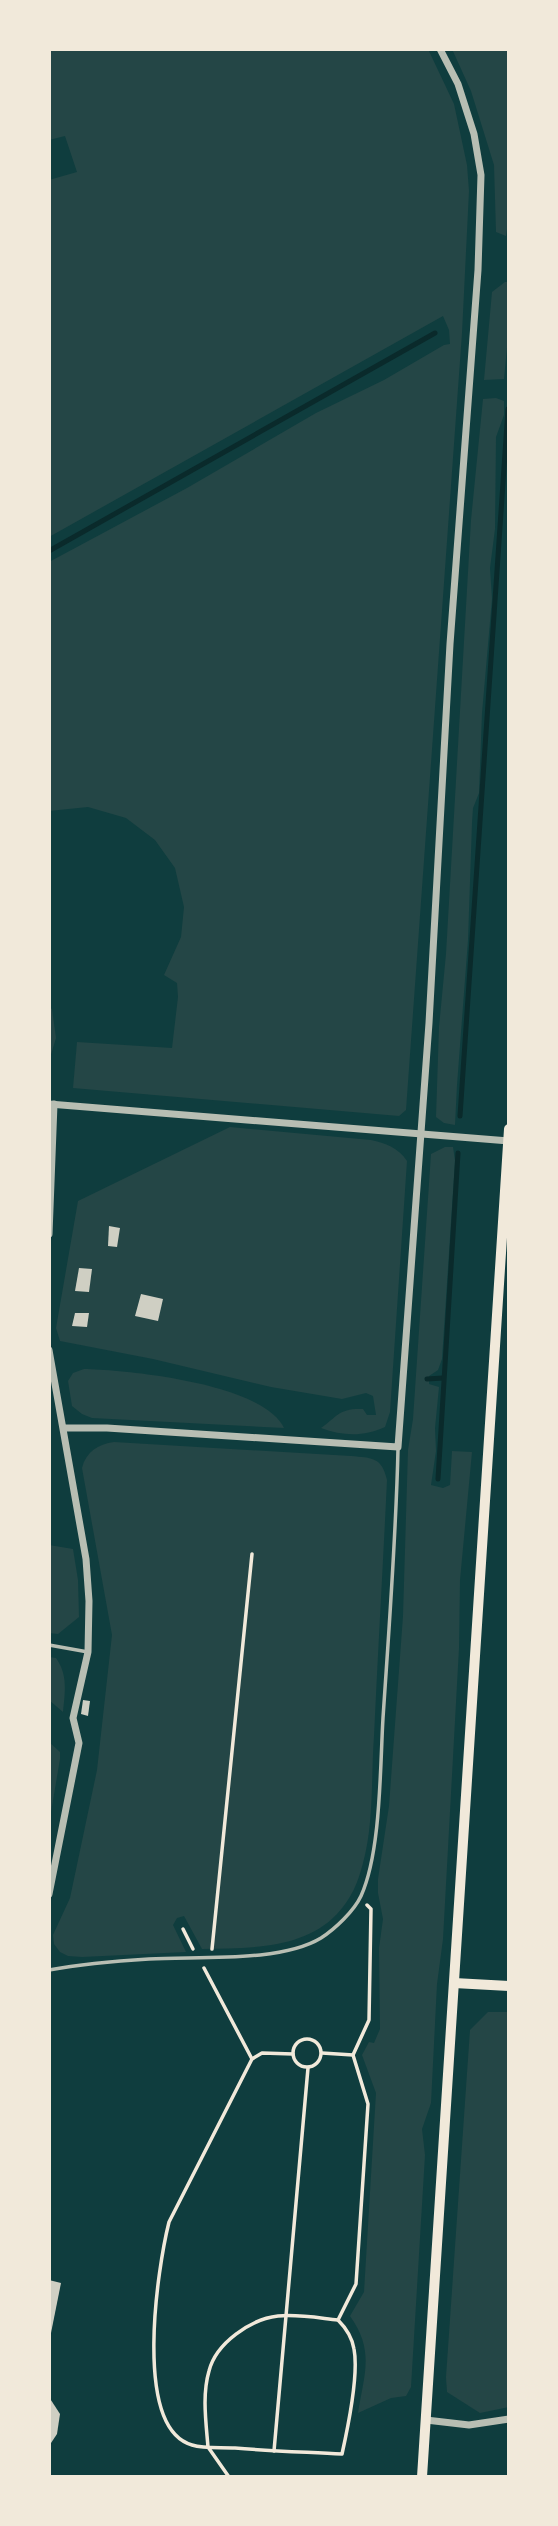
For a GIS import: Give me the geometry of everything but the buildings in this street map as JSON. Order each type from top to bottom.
[{"type":"main road","points":[[422,2477],[509,1129]]},
{"type":"main road","points":[[454,1983],[509,1986]]},
{"type":"street","points":[[64,1428],[107,1428],[398,1447],[450,644],[478,270],[481,176],[474,134],[458,84],[440,49]]},
{"type":"street","points":[[49,1234],[51,1104],[509,1141]]},
{"type":"street","points":[[49,1350],[86,1559],[89,1601],[88,1652],[73,1718],[79,1744],[49,1894]]},
{"type":"street","points":[[426,2420],[469,2425],[509,2420]]},
{"type":"lane","points":[[49,1970],[149,1959],[273,1953],[321,1938],[346,1916],[360,1898],[368,1877],[380,1782],[390,1638],[398,1447]]},
{"type":"lane","points":[[49,1645],[88,1652]]},
{"type":"path","points":[[211,1958],[252,1554]]},
{"type":"path","points":[[353,2055],[369,2021],[371,1909],[360,1898]]},
{"type":"path","points":[[183,1929],[252,2059]]},
{"type":"path","points":[[307,2039],[316,2042],[322,2053],[319,2062],[308,2068],[299,2065],[293,2054],[296,2045],[307,2039]]},
{"type":"path","points":[[229,2477],[208,2447],[206,2383],[209,2368],[229,2340],[268,2318],[286,2316],[338,2320],[349,2334],[354,2349],[349,2418],[342,2454],[274,2451],[208,2447],[190,2445],[180,2438],[165,2416],[152,2365],[164,2241],[169,2222],[252,2059],[262,2053],[293,2054]]},
{"type":"path","points":[[322,2053],[353,2055]]},
{"type":"path","points":[[338,2320],[356,2284],[368,2104],[353,2055]]},
{"type":"path","points":[[274,2451],[299,2142],[308,2068]]},
{"type":"shaded area","points":[[49,49],[428,49],[454,104],[467,165],[469,191],[462,333],[406,1110],[399,1116],[73,1088],[77,1042],[172,1048],[177,983],[164,975],[181,937],[184,907],[175,868],[155,840],[126,818],[88,807],[49,811],[49,562],[187,488],[316,413],[450,344],[449,330],[443,316],[49,537],[49,180],[77,172],[65,136],[49,140]]},
{"type":"shaded area","points":[[452,49],[509,49],[509,215],[506,236],[496,232],[494,165],[471,91]]},
{"type":"shaded area","points":[[509,282],[509,327],[504,379],[484,380],[492,292]]},
{"type":"shaded area","points":[[496,398],[504,401],[504,415],[496,437],[495,529],[490,568],[492,599],[482,713],[479,793],[473,808],[468,940],[455,1125],[444,1123],[436,1117],[439,1027],[446,954],[471,520],[483,399]]},
{"type":"shaded area","points":[[49,1007],[52,1009],[56,1038],[49,1061]]},
{"type":"shaded area","points":[[230,1127],[371,1140],[391,1147],[407,1161],[390,1412],[385,1427],[353,1434],[321,1428],[349,1410],[363,1409],[367,1415],[376,1415],[373,1396],[366,1393],[342,1399],[271,1387],[153,1359],[60,1341],[56,1328],[78,1201]]},
{"type":"shaded area","points":[[445,1147],[453,1147],[455,1161],[442,1359],[438,1370],[429,1376],[429,1384],[439,1387],[436,1451],[431,1485],[443,1488],[450,1485],[452,1451],[472,1452],[460,1580],[459,1648],[443,1939],[437,1984],[431,2103],[422,2129],[425,2155],[411,2387],[406,2396],[391,2398],[358,2413],[366,2363],[363,2340],[350,2316],[364,2292],[376,2093],[362,2055],[369,2042],[374,2043],[380,2029],[379,1948],[383,1919],[378,1879],[389,1806],[403,1616],[408,1450],[413,1419],[431,1154]]},
{"type":"shaded area","points":[[84,1369],[132,1372],[224,1390],[251,1400],[272,1413],[284,1428],[92,1418],[72,1406],[68,1381],[73,1373]]},
{"type":"shaded area","points":[[114,1442],[365,1457],[379,1463],[385,1472],[387,1480],[372,1800],[367,1848],[359,1877],[346,1903],[323,1926],[308,1935],[274,1945],[202,1949],[184,1916],[177,1918],[173,1925],[186,1952],[82,1957],[68,1956],[60,1952],[54,1944],[53,1935],[70,1898],[97,1770],[112,1635],[82,1468],[86,1457],[94,1450]]},
{"type":"shaded area","points":[[49,1545],[73,1549],[78,1580],[79,1617],[58,1634],[49,1633]]},
{"type":"shaded area","points":[[49,1657],[56,1658],[62,1671],[65,1684],[63,1712],[49,1700]]},
{"type":"shaded area","points":[[49,1742],[60,1752],[60,1759],[49,1824]]},
{"type":"shaded area","points":[[488,2012],[509,2012],[509,2407],[480,2413],[447,2392],[446,2377],[470,2030]]},
{"type":"waterway","points":[[49,551],[435,333]]},
{"type":"waterway","points":[[460,1116],[508,409]]},
{"type":"waterway","points":[[438,1479],[458,1153]]},
{"type":"waterway","points":[[427,1379],[443,1378]]}]
